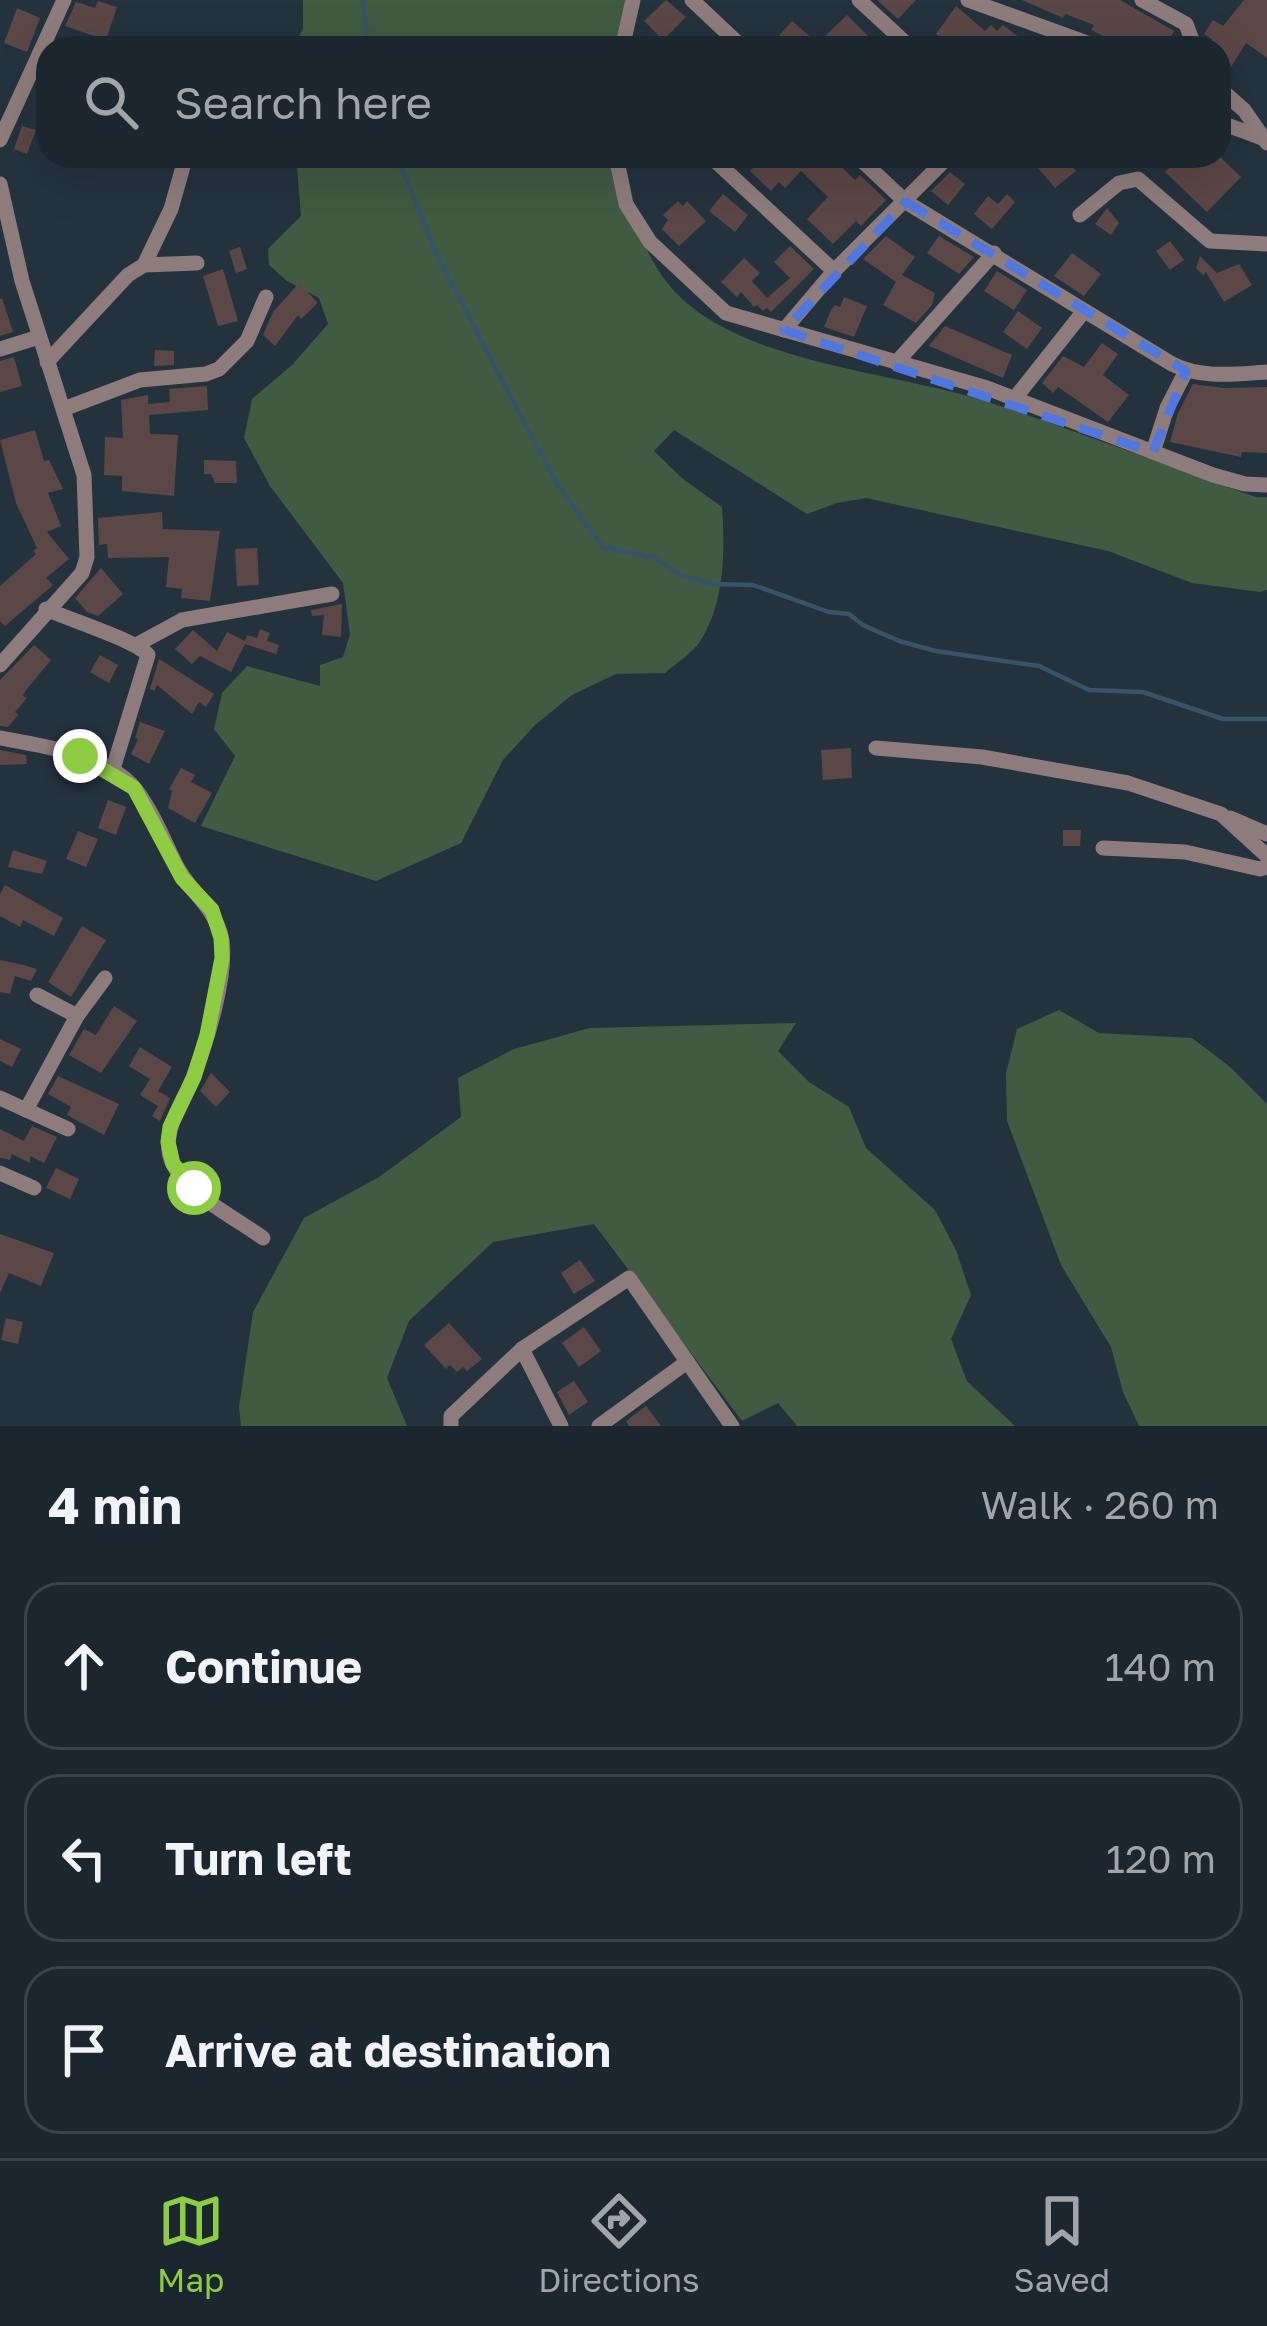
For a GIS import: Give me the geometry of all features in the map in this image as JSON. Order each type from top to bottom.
[{"type":"street","points":[[48,36],[64,0]]},
{"type":"street","points":[[625,36],[634,0]]},
{"type":"street","points":[[692,0],[730,36]]},
{"type":"street","points":[[859,0],[897,36]]},
{"type":"street","points":[[968,0],[1068,36]]},
{"type":"street","points":[[1142,0],[1186,24],[1191,36]]},
{"type":"street","points":[[0,140],[36,61]]},
{"type":"street","points":[[1231,99],[1265,140]]},
{"type":"street","points":[[1231,127],[1265,140]]},
{"type":"street","points":[[144,265],[171,209],[183,168]]},
{"type":"street","points":[[618,168],[626,204],[650,242],[725,313],[1015,398],[1245,484],[1267,485]]},
{"type":"street","points":[[723,168],[834,272]]},
{"type":"street","points":[[870,168],[906,202],[1186,371],[1267,372]]},
{"type":"street","points":[[784,330],[834,272],[938,168]]},
{"type":"street","points":[[1080,215],[1119,182],[1138,178],[1210,241],[1267,244]]},
{"type":"street","points":[[0,184],[39,337],[66,408],[84,475],[87,557],[82,573],[0,664]]},
{"type":"street","points":[[896,364],[994,254]]},
{"type":"street","points":[[47,362],[128,275],[144,265],[197,263]]},
{"type":"street","points":[[66,408],[140,380],[219,369],[247,341],[266,297]]},
{"type":"street","points":[[1015,398],[1084,310]]},
{"type":"street","points":[[0,350],[39,337]]},
{"type":"street","points":[[1153,452],[1167,408],[1186,371]]},
{"type":"street","points":[[138,644],[182,620],[332,594]]},
{"type":"street","points":[[46,609],[93,631],[138,644],[148,655],[112,772]]},
{"type":"street","points":[[0,738],[62,751],[112,772],[134,788],[182,878],[212,910],[222,958],[207,1035],[168,1142],[173,1164],[194,1188],[263,1238]]},
{"type":"street","points":[[876,748],[982,757],[1088,774],[1167,794],[1267,834]]},
{"type":"street","points":[[1222,814],[1267,856]]},
{"type":"street","points":[[1102,848],[1185,852],[1267,868]]},
{"type":"street","points":[[26,1110],[77,1016],[105,978]]},
{"type":"street","points":[[37,995],[77,1016]]},
{"type":"street","points":[[0,1098],[68,1130]]},
{"type":"street","points":[[0,1173],[34,1188]]},
{"type":"street","points":[[452,1426],[452,1416],[522,1349],[629,1278],[732,1426]]},
{"type":"street","points":[[522,1349],[561,1426]]},
{"type":"street","points":[[599,1426],[687,1362]]},
{"type":"highlighted area","points":[[906,202],[1186,371],[1153,452],[784,330]]},
{"type":"green space","points":[[303,0],[626,0],[617,36],[299,36]]},
{"type":"green space","points":[[297,168],[618,168],[638,230],[666,281],[709,319],[744,337],[826,364],[988,402],[1267,497],[1267,590],[1192,583],[1108,551],[866,498],[807,514],[674,430],[654,451],[722,507],[723,524],[722,575],[715,609],[701,640],[684,658],[665,673],[616,674],[572,695],[503,760],[461,843],[376,881],[201,826],[235,756],[214,729],[222,693],[247,666],[320,686],[320,665],[343,657],[350,634],[343,583],[270,486],[244,438],[252,399],[292,365],[328,324],[319,298],[269,265],[268,249],[301,216]]},
{"type":"green space","points":[[1059,1010],[1099,1033],[1192,1038],[1267,1104],[1267,1426],[1139,1426],[1123,1392],[1111,1347],[1061,1265],[1007,1121],[1006,1073],[1017,1029]]},
{"type":"green space","points":[[796,1023],[778,1051],[809,1082],[849,1107],[866,1148],[935,1210],[956,1250],[971,1295],[951,1339],[967,1381],[1015,1426],[797,1426],[778,1403],[742,1421],[594,1224],[493,1242],[409,1321],[387,1378],[407,1426],[241,1426],[239,1407],[253,1312],[304,1218],[379,1177],[461,1117],[458,1078],[514,1049],[590,1028]]},
{"type":"building","points":[[666,0],[686,17],[667,36],[659,36],[644,21]]},
{"type":"building","points":[[877,0],[916,0],[898,19]]},
{"type":"building","points":[[1022,0],[1120,0],[1174,31],[1171,36],[1103,36],[1091,30],[1094,25],[1065,14],[1063,18]]},
{"type":"building","points":[[1244,0],[1267,0],[1267,58],[1246,43],[1231,67],[1231,36],[1204,34],[1213,20],[1223,26]]},
{"type":"building","points":[[98,1],[117,7],[107,36],[65,26],[76,2],[95,8]]},
{"type":"building","points":[[956,6],[985,31],[991,25],[997,31],[1003,25],[1017,36],[938,36]]},
{"type":"building","points":[[17,8],[40,18],[27,52],[4,43]]},
{"type":"building","points":[[847,15],[868,36],[825,36]]},
{"type":"building","points":[[792,21],[809,36],[779,36]]},
{"type":"building","points":[[22,126],[36,130],[27,154],[14,149]]},
{"type":"building","points":[[1231,167],[1241,177],[1207,212],[1165,172],[1169,168]]},
{"type":"building","points":[[842,168],[855,180],[860,175],[886,200],[861,226],[856,221],[833,244],[807,219],[828,197],[801,171],[785,188],[779,182],[771,191],[750,171]]},
{"type":"building","points":[[1038,168],[1073,168],[1076,171],[1055,188]]},
{"type":"building","points":[[950,172],[965,184],[948,205],[931,191]]},
{"type":"building","points":[[723,194],[748,215],[735,232],[709,211]]},
{"type":"building","points":[[1007,194],[1015,202],[992,229],[974,214],[988,196],[998,204]]},
{"type":"building","points":[[678,201],[683,206],[687,201],[706,221],[679,246],[662,229],[668,220],[663,215]]},
{"type":"building","points":[[1107,208],[1119,223],[1111,235],[1095,224]]},
{"type":"building","points":[[886,236],[915,257],[902,275],[935,293],[932,305],[916,323],[883,305],[896,282],[863,259]]},
{"type":"building","points":[[939,236],[974,257],[959,274],[927,253]]},
{"type":"building","points":[[1170,241],[1184,260],[1170,270],[1156,251]]},
{"type":"building","points":[[790,246],[814,269],[771,312],[754,307],[741,292],[737,297],[721,282],[744,258],[760,273],[752,281],[767,298],[790,278],[774,262]]},
{"type":"building","points":[[240,247],[247,269],[236,273],[229,251]]},
{"type":"building","points":[[1072,253],[1101,274],[1084,296],[1054,276]]},
{"type":"building","points":[[1200,256],[1217,273],[1239,264],[1252,285],[1224,302],[1206,272],[1203,275],[1196,268]]},
{"type":"building","points":[[223,269],[238,321],[218,326],[203,276]]},
{"type":"building","points":[[997,271],[1027,290],[1014,310],[984,291]]},
{"type":"building","points":[[299,283],[318,303],[301,319],[298,315],[275,346],[263,335],[273,312]]},
{"type":"building","points":[[844,297],[867,306],[854,337],[824,327],[831,310],[840,307]]},
{"type":"building","points":[[0,299],[13,332],[0,336]]},
{"type":"building","points":[[1018,311],[1042,328],[1027,349],[1003,332]]},
{"type":"building","points":[[945,326],[1012,355],[1003,378],[929,346]]},
{"type":"building","points":[[1102,343],[1118,354],[1103,375],[1129,395],[1108,422],[1058,387],[1053,393],[1042,383],[1063,356],[1084,367]]},
{"type":"building","points":[[155,350],[174,351],[174,365],[154,366]]},
{"type":"building","points":[[14,357],[22,386],[0,392],[0,361]]},
{"type":"building","points":[[1193,384],[1267,387],[1267,453],[1242,452],[1241,457],[1170,442]]},
{"type":"building","points":[[207,386],[208,410],[149,415],[150,434],[178,435],[174,496],[122,491],[122,476],[104,475],[105,437],[123,438],[121,400],[148,395],[148,404],[170,402],[169,389]]},
{"type":"building","points":[[35,430],[44,461],[49,460],[63,489],[48,493],[61,526],[47,532],[69,559],[46,578],[53,585],[5,626],[0,621],[0,586],[37,548],[16,503],[0,440]]},
{"type":"building","points":[[204,460],[236,461],[237,483],[215,483],[211,474],[204,474]]},
{"type":"building","points":[[162,512],[163,529],[220,531],[210,601],[181,598],[182,589],[166,587],[169,557],[108,558],[107,544],[99,545],[98,518]]},
{"type":"building","points":[[257,548],[259,585],[237,586],[235,549]]},
{"type":"building","points":[[101,568],[123,594],[98,616],[87,612],[75,598]]},
{"type":"building","points":[[342,604],[341,637],[322,635],[324,615],[312,616],[311,610]]},
{"type":"building","points":[[260,629],[270,633],[267,641],[279,645],[276,654],[245,644],[231,672],[200,656],[192,664],[175,649],[193,630],[217,651],[227,632],[245,641],[247,635],[257,638]]},
{"type":"building","points":[[34,645],[51,660],[26,690],[23,696],[27,698],[15,712],[18,715],[8,727],[0,726],[0,680]]},
{"type":"building","points":[[100,655],[118,665],[109,683],[90,672]]},
{"type":"building","points":[[159,659],[214,694],[206,707],[199,702],[192,714],[157,685],[154,691],[150,689]]},
{"type":"building","points":[[140,722],[165,731],[149,764],[131,754]]},
{"type":"building","points":[[851,748],[852,778],[823,780],[821,750]]},
{"type":"building","points":[[0,750],[26,755],[27,764],[0,765]]},
{"type":"building","points":[[181,768],[195,775],[191,782],[212,793],[195,823],[168,808],[169,789]]},
{"type":"building","points":[[108,800],[126,807],[116,835],[98,828]]},
{"type":"building","points":[[1063,830],[1081,830],[1080,846],[1063,846]]},
{"type":"building","points":[[78,831],[98,839],[86,867],[66,859]]},
{"type":"building","points":[[13,850],[47,861],[42,874],[8,867]]},
{"type":"building","points":[[5,885],[63,918],[54,936],[23,920],[20,927],[0,916]]},
{"type":"building","points":[[82,926],[106,940],[71,997],[48,982]]},
{"type":"building","points":[[0,960],[37,969],[31,981],[15,976],[10,994],[0,992]]},
{"type":"building","points":[[114,1006],[137,1021],[101,1073],[69,1055],[84,1029],[96,1035]]},
{"type":"building","points":[[0,1039],[21,1049],[12,1067],[0,1061]]},
{"type":"building","points":[[140,1047],[172,1067],[158,1091],[170,1098],[160,1121],[152,1116],[158,1106],[140,1095],[150,1079],[129,1066]]},
{"type":"building","points":[[211,1073],[230,1092],[216,1107],[200,1091]]},
{"type":"building","points":[[58,1076],[119,1104],[104,1135],[67,1115],[71,1107],[48,1094]]},
{"type":"building","points":[[32,1126],[57,1137],[44,1163],[30,1156],[30,1163],[12,1154],[10,1160],[0,1158],[0,1129],[24,1141]]},
{"type":"building","points":[[56,1168],[79,1179],[70,1199],[46,1188]]},
{"type":"building","points":[[0,1234],[54,1253],[41,1286],[9,1273],[0,1293]]},
{"type":"building","points":[[580,1260],[595,1281],[574,1294],[561,1273]]},
{"type":"building","points":[[6,1318],[23,1322],[18,1344],[1,1340]]},
{"type":"building","points":[[449,1323],[482,1359],[467,1371],[463,1367],[457,1372],[450,1365],[446,1369],[424,1345]]},
{"type":"building","points":[[584,1327],[601,1351],[579,1367],[562,1343]]},
{"type":"building","points":[[574,1381],[588,1402],[569,1415],[557,1392]]},
{"type":"building","points":[[646,1406],[661,1426],[629,1426],[626,1421]]},
{"type":"waterway","points":[[363,0],[367,36]]},
{"type":"waterway","points":[[402,168],[437,255],[516,407],[557,484],[603,547],[655,558],[680,575],[714,584],[753,585],[829,612],[849,614],[899,641],[936,651],[1039,666],[1089,690],[1143,692],[1223,719],[1267,719]]},
{"type":"route","points":[[80,756],[134,788],[182,878],[217,922],[222,958],[207,1035],[168,1142],[173,1164],[194,1188]]}]
